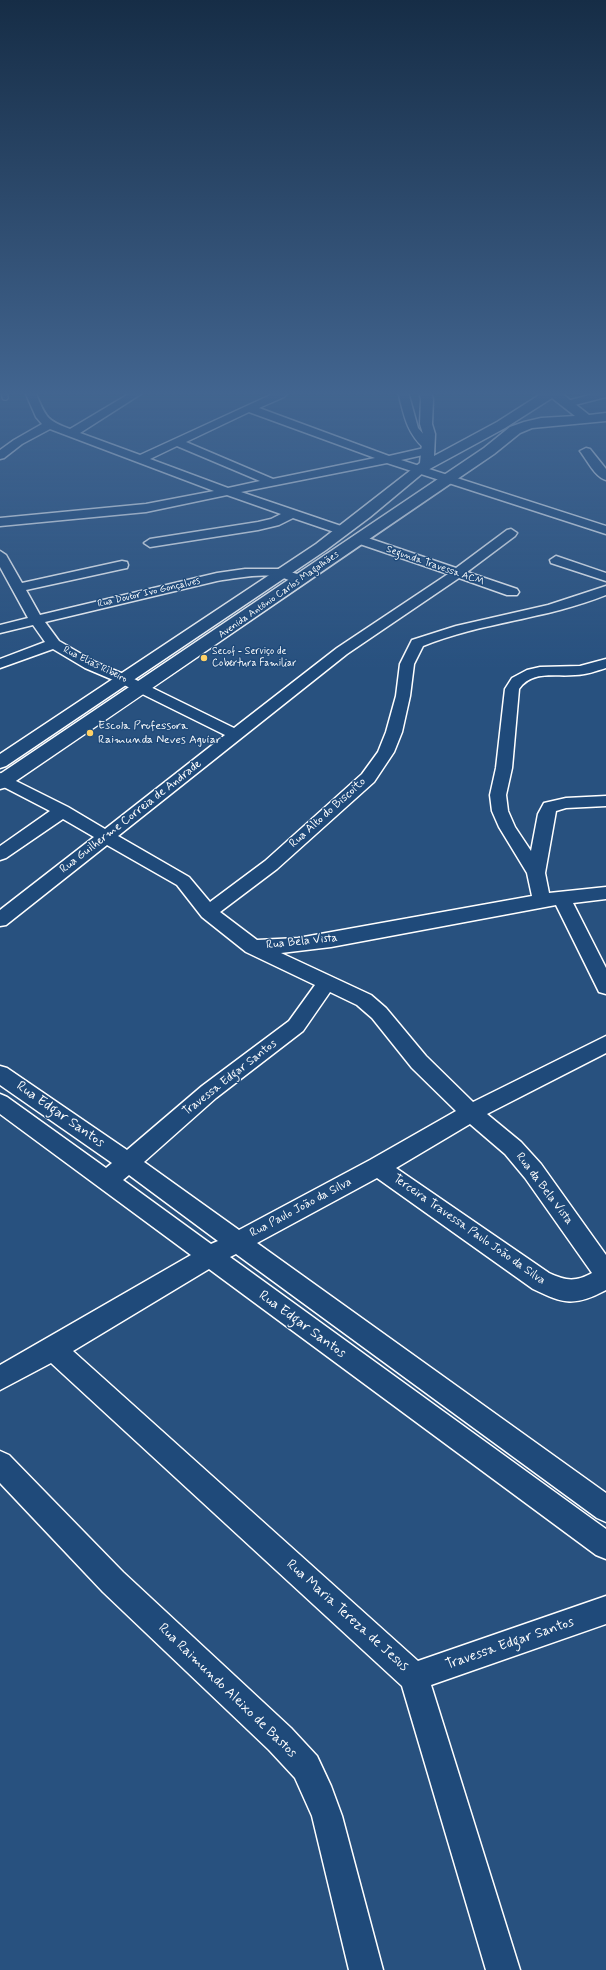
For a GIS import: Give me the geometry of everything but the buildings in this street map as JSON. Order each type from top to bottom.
[{"type":"main road","name":"Avenida Antônio Carlos Magalhães","points":[[0,762],[343,531],[393,484]]},
{"type":"main road","name":"Avenida Antônio Carlos Magalhães","points":[[1,780],[142,688],[439,484]]},
{"type":"street","points":[[207,484],[343,531]]},
{"type":"street","points":[[0,522],[146,508],[261,484]]},
{"type":"street","points":[[466,484],[606,530]]},
{"type":"street","points":[[150,543],[258,526],[276,522],[291,514]]},
{"type":"street","name":"Rua Guilherme Correia de Andrade","points":[[0,920],[342,651],[458,574],[511,533]]},
{"type":"street","name":"Segunda Travessa ACM","points":[[358,539],[512,592]]},
{"type":"street","name":"Rua Elias Ribeiro","points":[[0,554],[35,619],[54,644],[90,665],[142,688],[236,735]]},
{"type":"street","points":[[556,560],[606,577]]},
{"type":"street","points":[[19,588],[122,565]]},
{"type":"street","name":"Rua Doutor Ivo Gonçalves","points":[[0,629],[35,619],[245,573],[280,573],[299,579]]},
{"type":"street","name":"Rua Alto do Biscoito","points":[[208,912],[271,865],[368,778],[386,752],[394,732],[403,696],[407,664],[417,643],[428,638],[492,621],[558,607],[606,590]]},
{"type":"street","points":[[0,664],[54,644]]},
{"type":"street","points":[[542,900],[536,872],[507,827],[500,811],[498,795],[504,768],[512,689],[518,679],[534,672],[583,670],[606,664]]},
{"type":"street","name":"Rua Bela Vista","points":[[1,780],[62,811],[183,881],[208,912],[224,926],[253,947],[298,945],[331,940],[542,900],[606,893]]},
{"type":"street","points":[[536,872],[546,814],[550,807],[557,804],[606,801]]},
{"type":"street","points":[[0,854],[62,811]]},
{"type":"street","points":[[562,898],[606,987]]},
{"type":"street","name":"Rua da Bela Vista","points":[[253,947],[364,1000],[379,1013],[419,1062],[471,1113],[513,1148],[533,1171],[606,1274]]},
{"type":"street","name":"Travessa Edgar Santos","points":[[107,1181],[209,1092],[296,1026],[326,983]]},
{"type":"street","name":"Rua Paulo João da Silva","points":[[0,1378],[53,1349],[209,1257],[378,1167],[471,1113],[606,1044]]},
{"type":"street","name":"Rua Edgar Santos","points":[[0,1074],[129,1163],[606,1510]]},
{"type":"street","name":"Rua Edgar Santos","points":[[0,1103],[209,1257],[606,1545]]},
{"type":"street","name":"Terceira Travessa Paulo João da Silva","points":[[378,1167],[541,1281],[560,1291],[572,1293],[606,1278]]},
{"type":"street","name":"Rua Maria Tereza de Jesus","points":[[53,1349],[414,1677],[503,1970]]},
{"type":"street","points":[[423,1412],[440,1388]]},
{"type":"street","name":"Rua Raimundo Aleixo de Bastos","points":[[0,1464],[113,1582],[274,1734],[306,1767],[316,1786],[327,1816],[366,1970]]},
{"type":"street","name":"Travessa Edgar Santos","points":[[414,1677],[606,1610]]},
{"type":"place","name":"Secof - Serviço de Cobertura Familiar","points":[[204,658]]},
{"type":"place","name":"Escola Professora Raimunda Neves Aguiar","points":[[90,733]]}]
